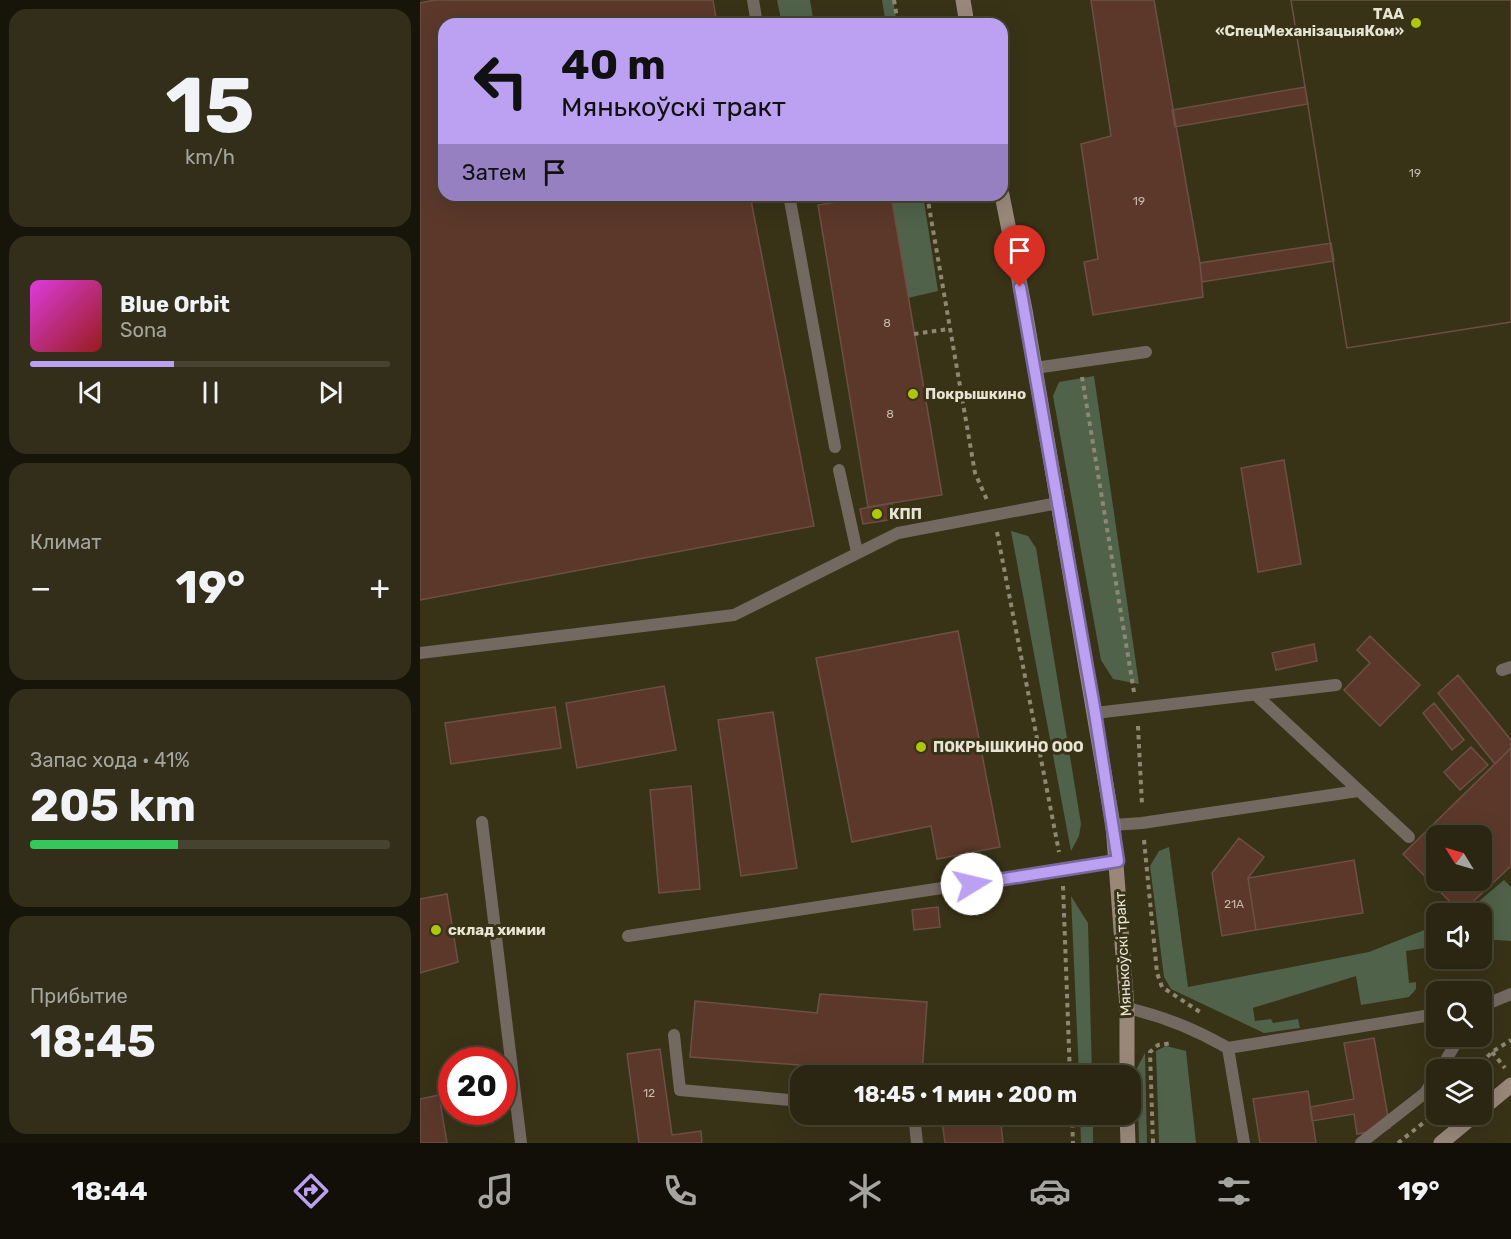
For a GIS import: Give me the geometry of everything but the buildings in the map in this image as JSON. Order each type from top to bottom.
[{"type":"street","points":[[963,0],[967,18]]},
{"type":"street","name":"Мянькоўскі тракт","points":[[1003,201],[1035,368],[1113,825],[1118,861],[1127,1008],[1127,1065]]},
{"type":"street","points":[[1492,1101],[1511,1085]]},
{"type":"street","points":[[1127,1125],[1128,1143]]},
{"type":"street","points":[[1441,1143],[1463,1125]]},
{"type":"lane","points":[[753,0],[757,18]]},
{"type":"lane","points":[[790,201],[835,447]]},
{"type":"lane","points":[[1035,368],[1146,352]]},
{"type":"lane","points":[[839,470],[856,552]]},
{"type":"lane","points":[[420,653],[734,615],[898,533],[1058,503]]},
{"type":"lane","points":[[1095,713],[1336,686]]},
{"type":"lane","points":[[1256,695],[1409,837]]},
{"type":"lane","points":[[1113,825],[1358,790]]},
{"type":"lane","points":[[482,822],[521,1143]]},
{"type":"lane","points":[[628,936],[1118,861]]},
{"type":"lane","points":[[1492,1002],[1511,994]]},
{"type":"lane","points":[[1127,1008],[1157,1015],[1204,1034],[1228,1048],[1426,1016]]},
{"type":"lane","points":[[674,1035],[680,1090],[790,1100]]},
{"type":"lane","points":[[1228,1048],[1244,1143]]},
{"type":"lane","points":[[1361,1143],[1426,1091]]},
{"type":"lane","points":[[915,1125],[917,1143]]},
{"type":"path","points":[[894,0],[897,18]]},
{"type":"path","points":[[928,201],[975,473],[994,516],[1063,871],[1070,1065]]},
{"type":"path","points":[[914,334],[949,329]]},
{"type":"path","points":[[1485,1059],[1511,1040]]},
{"type":"path","points":[[1153,1143],[1150,1052],[1158,1045],[1172,1043],[1180,1045]]},
{"type":"path","points":[[1492,1052],[1511,1076]]},
{"type":"path","points":[[1398,1143],[1426,1121]]},
{"type":"path","points":[[1072,1125],[1073,1143]]},
{"type":"green space","points":[[777,0],[810,0],[813,18],[781,18]]},
{"type":"green space","points":[[882,0],[893,0],[896,18],[885,18]]},
{"type":"green space","points":[[892,201],[924,201],[938,291],[908,298]]},
{"type":"green space","points":[[1094,376],[1139,684],[1113,679],[1101,660],[1053,396],[1059,382]]},
{"type":"green space","points":[[1011,531],[1028,536],[1036,548],[1081,824],[1079,836],[1071,851]]},
{"type":"green space","points":[[1169,847],[1188,987],[1369,952],[1426,929],[1426,948],[1406,951],[1409,983],[1416,982],[1416,989],[1409,997],[1361,1005],[1356,976],[1253,1008],[1255,1021],[1271,1019],[1273,1023],[1298,1019],[1300,1028],[1264,1033],[1171,989],[1164,977],[1150,866],[1159,851]]},
{"type":"green space","points":[[1504,880],[1511,887],[1511,941],[1492,940],[1492,903],[1477,903]]},
{"type":"green space","points":[[1071,896],[1088,923],[1092,1065],[1079,1065]]},
{"type":"green space","points":[[1166,1046],[1186,1051],[1196,1143],[1159,1143],[1156,1051]]},
{"type":"green space","points":[[1145,1053],[1147,1143],[1139,1143],[1141,1065],[1139,1065]]},
{"type":"green space","points":[[1080,1125],[1093,1125],[1093,1143],[1081,1143]]},
{"type":"place","name":"ТАА «СпецМеханізацыяКом»","points":[[1416,23]]},
{"type":"place","name":"Покрышкино","points":[[913,394]]},
{"type":"place","name":"КПП","points":[[877,514]]},
{"type":"place","name":"ПОКРЫШКИНО ООО","points":[[921,747]]},
{"type":"place","name":"склад химии","points":[[436,930]]},
{"type":"route","points":[[972,884],[1057,873],[1118,861],[1095,713],[1020,287]]}]
